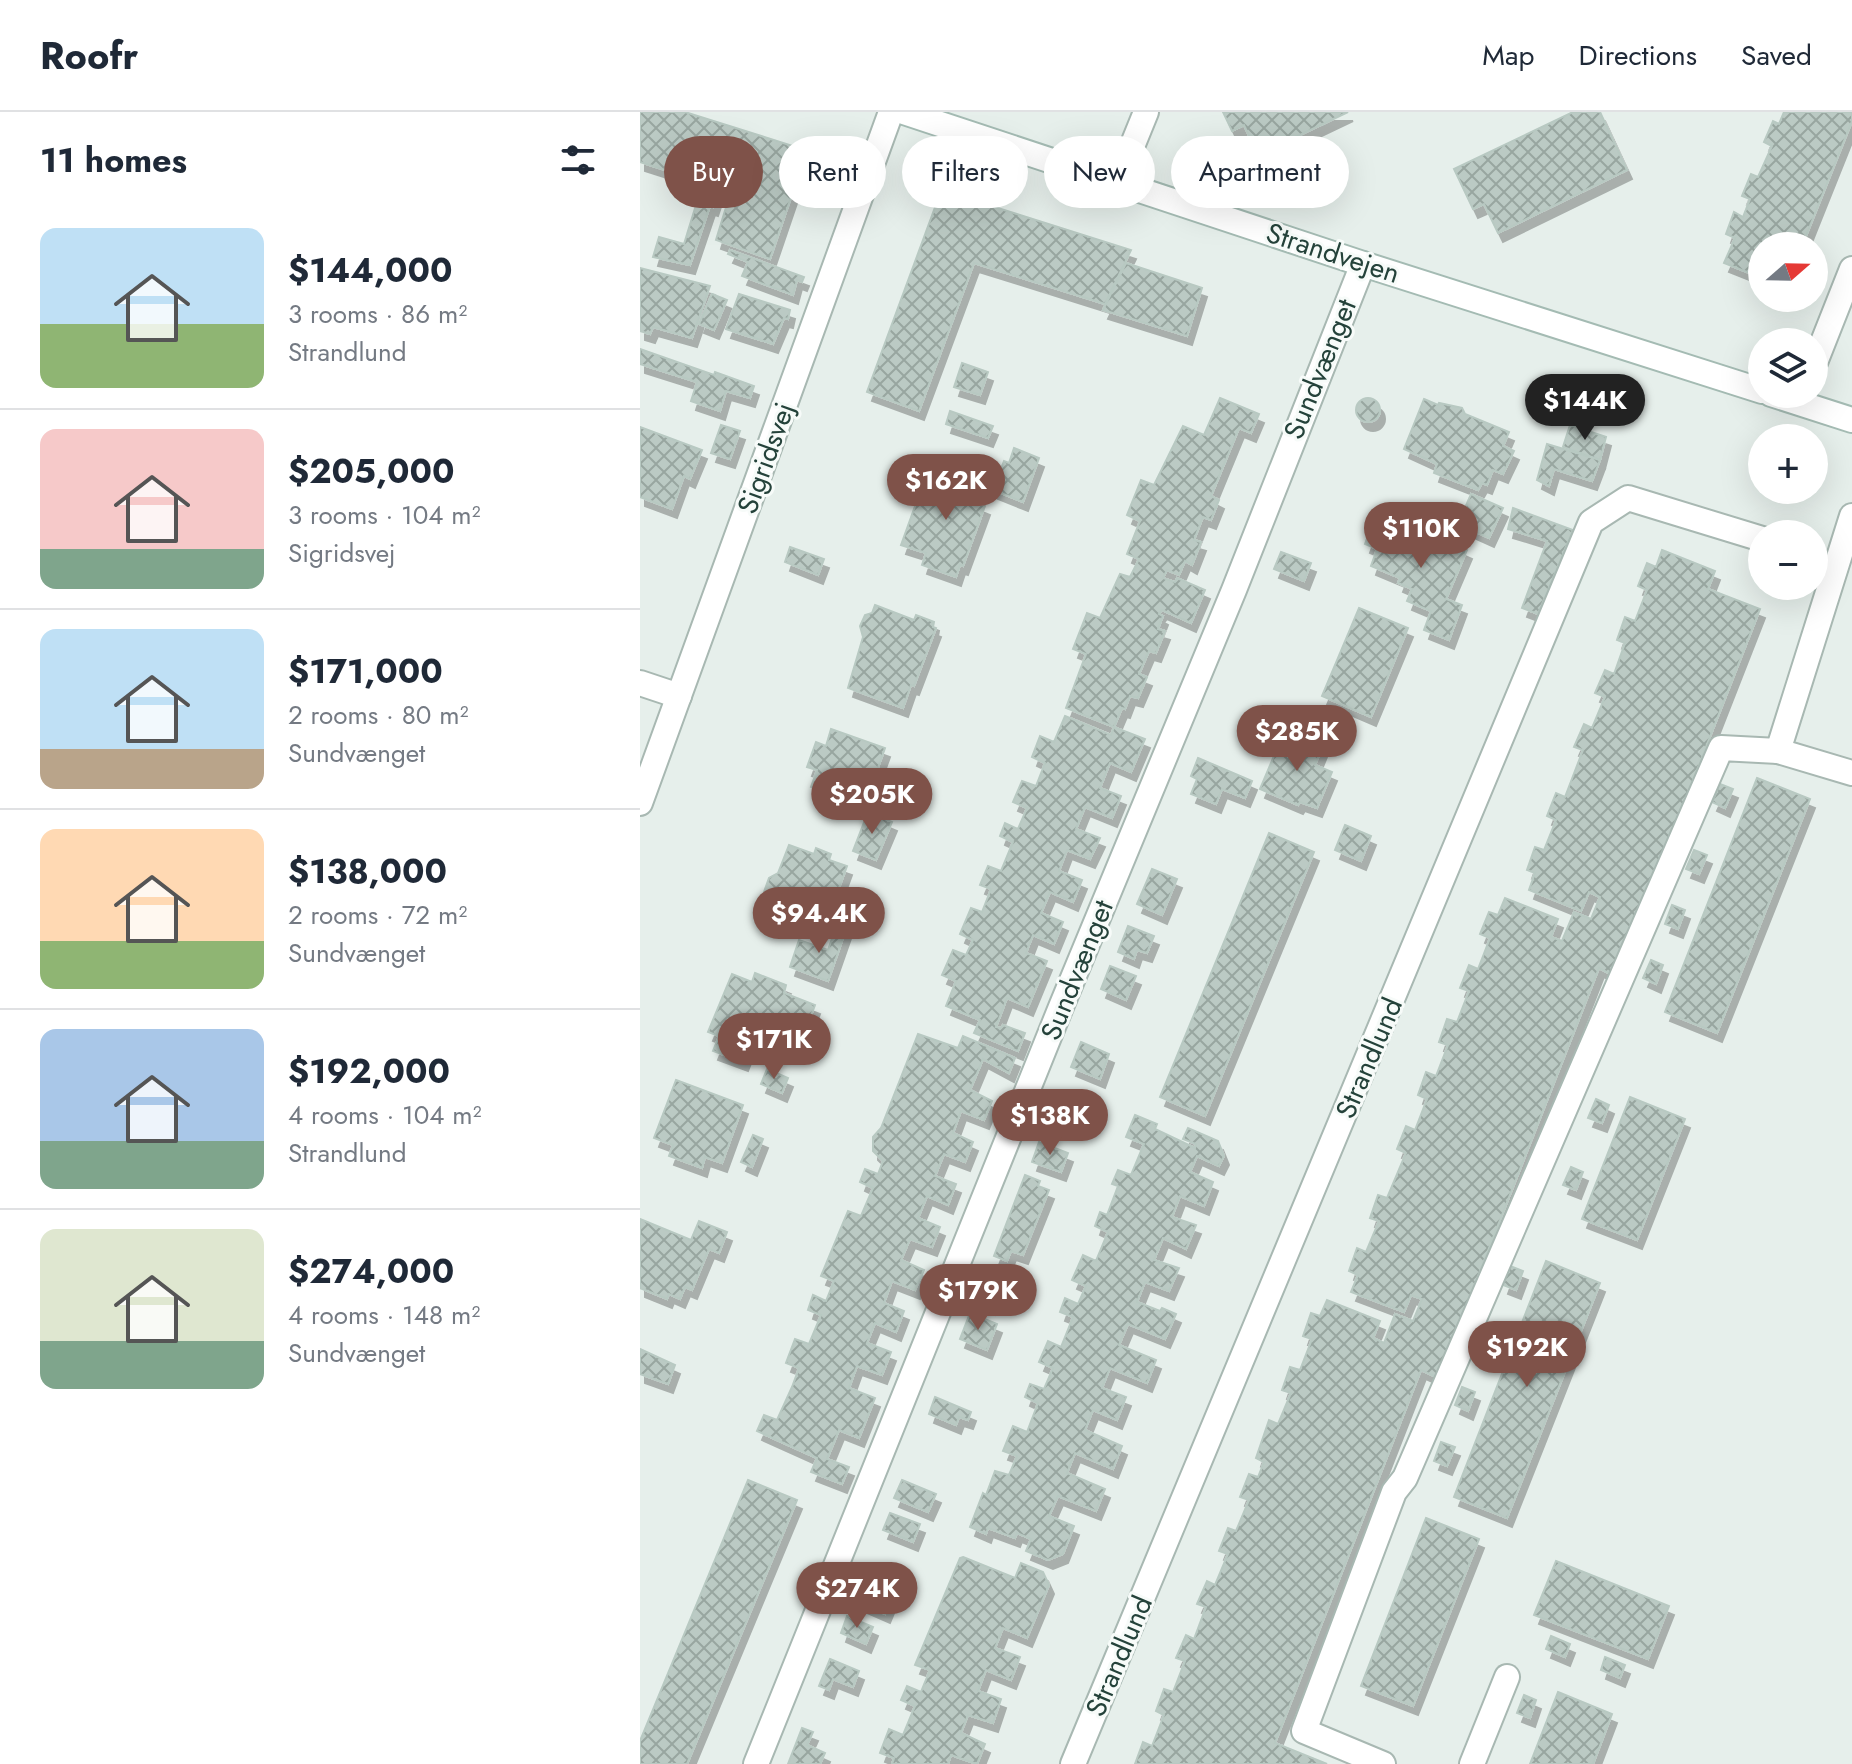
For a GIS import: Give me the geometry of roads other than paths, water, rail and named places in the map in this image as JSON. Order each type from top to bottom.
[{"type":"street","name":"Sigridsvej","points":[[640,803],[891,112]]},
{"type":"street","name":"Strandvejen","points":[[904,112],[1044,157]]},
{"type":"street","points":[[1136,136],[1146,112]]},
{"type":"street","name":"Strandvejen","points":[[1155,194],[1363,264],[1748,387]]},
{"type":"street","name":"Sundvænget","points":[[756,1764],[1061,1007],[1234,590],[1363,264]]},
{"type":"street","points":[[1828,330],[1852,269]]},
{"type":"street","points":[[1824,408],[1852,420]]},
{"type":"street","name":"Strandlund","points":[[1073,1764],[1591,522],[1628,498],[1748,535]]},
{"type":"street","points":[[1778,751],[1834,562],[1852,516]]},
{"type":"street","points":[[640,683],[679,696]]},
{"type":"street","points":[[1383,1764],[1304,1731],[1394,1492],[1405,1478],[1721,748],[1778,751],[1852,773]]},
{"type":"street","points":[[1472,1764],[1507,1677]]}]
